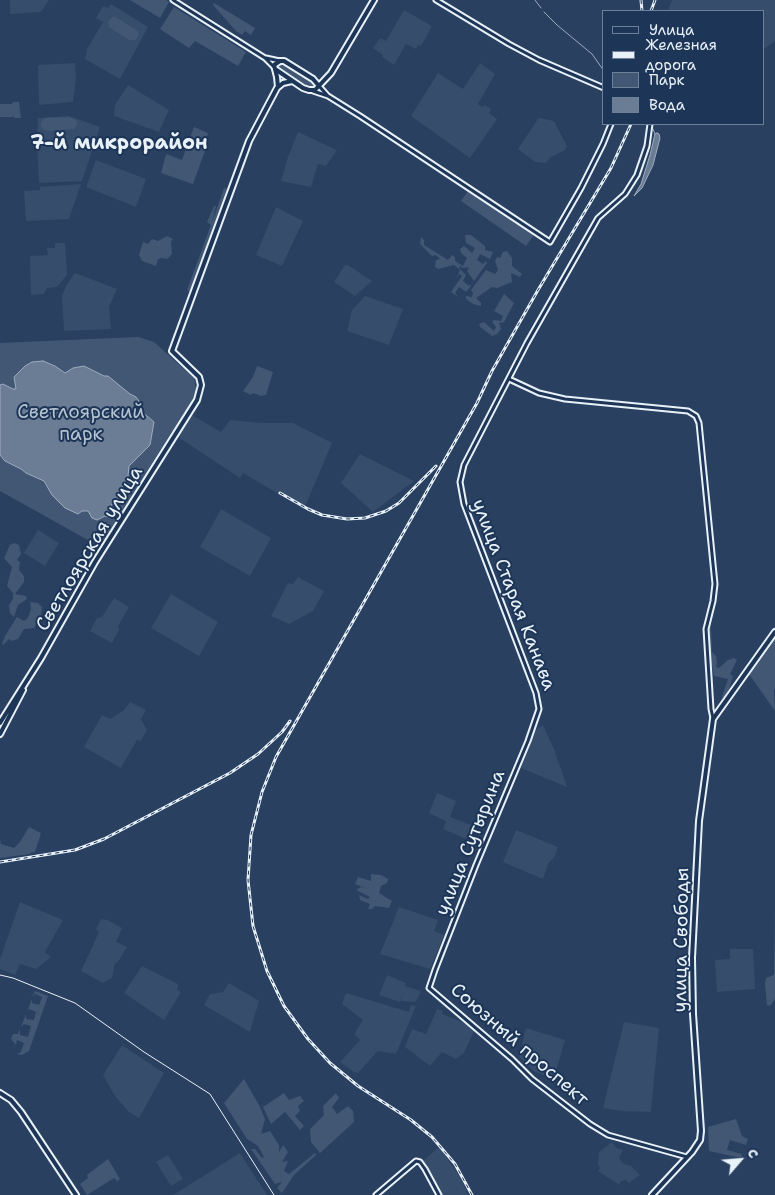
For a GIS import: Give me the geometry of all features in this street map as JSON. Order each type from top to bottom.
[{"type":"main road","points":[[275,68],[304,88],[312,90],[319,86],[326,79],[374,0]]},
{"type":"main road","points":[[278,88],[275,63],[280,60],[313,79],[319,86]]},
{"type":"main road","points":[[313,79],[326,79]]},
{"type":"main road","points":[[278,88],[282,84],[292,81]]},
{"type":"main road","name":"Светлоярская улица","points":[[11,709],[95,562],[197,400],[201,381],[197,374],[172,351],[246,150],[278,88]]},
{"type":"main road","points":[[713,719],[775,632]]},
{"type":"main road","points":[[0,723],[11,709]]},
{"type":"main road","points":[[0,734],[11,709]]},
{"type":"main road","name":"улица Свободы","points":[[652,1195],[698,1145],[701,1130],[693,1014],[692,954],[699,821],[713,719]]},
{"type":"main road","points":[[0,1093],[11,1100],[21,1112],[75,1194]]},
{"type":"street","points":[[173,0],[266,58],[275,68]]},
{"type":"street","points":[[436,0],[502,41],[539,60],[602,87]]},
{"type":"street","points":[[266,58],[280,60]]},
{"type":"street","points":[[319,86],[328,96]]},
{"type":"street","points":[[312,90],[328,96],[550,242],[570,208],[603,144],[611,125]]},
{"type":"street","name":"улица Старая Канава","points":[[540,710],[536,693],[461,496],[460,482],[464,465],[509,379],[599,217],[625,194],[633,181],[642,162],[650,125]]},
{"type":"street","points":[[509,379],[539,393],[565,399],[688,411],[696,416],[699,424],[715,584],[706,629],[713,719]]},
{"type":"street","name":"улица Сутырина","points":[[429,988],[476,865],[540,710]]},
{"type":"street","name":"Союзный проспект","points":[[429,988],[512,1059],[532,1079],[590,1124],[608,1135],[687,1157]]},
{"type":"street","points":[[376,1195],[416,1161],[420,1162],[425,1168],[439,1195]]},
{"type":"shaded area","points":[[10,0],[49,0],[41,12],[10,14]]},
{"type":"shaded area","points":[[672,0],[775,0],[775,41],[765,48],[765,10],[668,10]]},
{"type":"shaded area","points":[[111,4],[148,27],[120,79],[85,59],[87,49],[103,22],[96,18],[103,6],[108,8]]},
{"type":"shaded area","points":[[404,10],[432,26],[421,46],[418,45],[416,49],[406,44],[394,65],[373,48],[380,38],[386,41]]},
{"type":"shaded area","points":[[75,63],[76,79],[73,102],[39,105],[38,65]]},
{"type":"shaded area","points":[[480,63],[495,74],[478,104],[482,107],[485,105],[491,109],[489,113],[497,119],[470,158],[411,116],[438,73],[463,89]]},
{"type":"shaded area","points":[[128,85],[169,110],[159,132],[114,116],[115,105]]},
{"type":"shaded area","points":[[69,116],[100,127],[82,181],[39,183],[38,118]]},
{"type":"shaded area","points":[[540,118],[554,121],[567,146],[565,150],[551,157],[546,163],[535,162],[518,149]]},
{"type":"shaded area","points":[[298,132],[337,150],[326,166],[318,164],[311,187],[281,181]]},
{"type":"shaded area","points":[[96,160],[146,179],[136,207],[86,187]]},
{"type":"shaded area","points":[[81,184],[69,219],[26,221],[24,191],[40,190],[40,187]]},
{"type":"shaded area","points":[[276,207],[303,221],[282,266],[256,255]]},
{"type":"shaded area","points":[[55,243],[65,243],[67,275],[57,287],[47,288],[44,294],[31,295],[30,256],[48,255],[47,248],[55,248]]},
{"type":"shaded area","points":[[345,265],[348,265],[372,281],[355,296],[334,282]]},
{"type":"shaded area","points":[[75,273],[117,289],[109,307],[111,329],[64,331],[62,296]]},
{"type":"shaded area","points":[[365,296],[403,309],[389,345],[347,331],[352,310]]},
{"type":"shaded area","points":[[192,415],[221,432],[230,420],[293,423],[332,443],[304,509],[243,473],[240,478],[178,437]]},
{"type":"shaded area","points":[[360,454],[414,481],[373,512],[341,483]]},
{"type":"shaded area","points":[[221,509],[271,538],[250,576],[200,547]]},
{"type":"shaded area","points":[[38,530],[59,543],[45,566],[24,553]]},
{"type":"shaded area","points":[[298,577],[324,591],[313,611],[289,624],[271,616],[288,583],[293,584]]},
{"type":"shaded area","points":[[171,594],[218,622],[199,656],[151,628]]},
{"type":"shaded area","points":[[114,598],[129,607],[118,626],[119,630],[112,643],[90,631],[97,618],[102,617]]},
{"type":"shaded area","points":[[130,702],[146,710],[141,719],[147,730],[141,741],[137,740],[121,768],[84,747],[102,715],[110,719],[124,710]]},
{"type":"shaded area","points":[[543,725],[554,749],[567,787],[521,768],[536,730]]},
{"type":"shaded area","points":[[437,793],[456,801],[450,817],[471,825],[466,839],[443,829],[446,821],[429,813]]},
{"type":"shaded area","points":[[516,830],[558,847],[555,856],[548,864],[543,879],[503,862]]},
{"type":"shaded area","points":[[20,902],[63,920],[45,952],[51,957],[36,969],[20,964],[15,975],[0,969],[0,959]]},
{"type":"shaded area","points":[[399,907],[438,920],[434,931],[444,935],[430,969],[380,954]]},
{"type":"shaded area","points":[[101,919],[122,928],[116,942],[127,947],[118,962],[115,963],[112,978],[103,983],[81,971],[99,932],[96,929]]},
{"type":"shaded area","points":[[730,949],[753,949],[755,989],[717,992],[715,960],[730,959]]},
{"type":"shaded area","points":[[142,966],[178,984],[177,990],[181,992],[164,1020],[124,993]]},
{"type":"shaded area","points":[[387,975],[406,983],[405,986],[421,991],[416,1002],[401,1001],[404,991],[400,1002],[379,995]]},
{"type":"shaded area","points":[[229,983],[259,1001],[250,1032],[204,1005],[210,994],[223,992]]},
{"type":"shaded area","points":[[346,993],[409,1012],[411,1005],[416,1006],[396,1054],[378,1051],[358,1073],[340,1062],[360,1040],[354,1034],[363,1020],[342,1004]]},
{"type":"shaded area","points":[[437,1009],[443,1011],[442,1014],[467,1024],[474,1031],[464,1053],[456,1059],[442,1052],[430,1066],[405,1047],[412,1029],[426,1034]]},
{"type":"shaded area","points":[[624,1022],[659,1028],[651,1112],[603,1108]]},
{"type":"shaded area","points":[[526,1028],[565,1040],[554,1078],[535,1072],[519,1057]]},
{"type":"shaded area","points":[[122,1045],[164,1073],[139,1118],[129,1112],[115,1096],[103,1075]]},
{"type":"shaded area","points":[[612,1142],[616,1148],[623,1150],[619,1158],[624,1164],[631,1166],[640,1175],[629,1183],[626,1180],[621,1181],[619,1185],[598,1171],[600,1168],[598,1164],[599,1152]]},
{"type":"shaded area","points":[[439,1147],[460,1177],[468,1195],[442,1195],[423,1161]]},
{"type":"shaded area","points":[[240,1153],[267,1195],[173,1195]]},
{"type":"shaded area","points":[[168,1155],[183,1179],[171,1186],[156,1162]]},
{"type":"green space","points":[[130,0],[166,0],[169,2],[160,18]]},
{"type":"green space","points":[[214,3],[255,28],[251,35],[245,31],[242,35],[236,31],[213,5]]},
{"type":"green space","points":[[174,7],[246,52],[238,66],[195,41],[189,48],[160,29]]},
{"type":"green space","points":[[114,16],[138,31],[139,35],[136,40],[129,40],[109,27],[108,21]]},
{"type":"green space","points":[[283,62],[312,80],[314,85],[308,88],[278,70],[277,64]]},
{"type":"green space","points":[[13,102],[19,102],[21,118],[14,118],[13,114],[13,117],[0,117],[0,104],[12,104]]},
{"type":"green space","points":[[70,117],[77,121],[74,129],[48,131],[41,127],[41,122],[45,118]]},
{"type":"green space","points":[[194,127],[208,133],[205,143],[206,148],[193,184],[161,173],[166,154],[182,160]]},
{"type":"green space","points":[[224,188],[227,189],[190,292],[187,290],[211,225],[207,222],[214,206],[216,206],[212,222]]},
{"type":"green space","points":[[470,188],[536,232],[526,246],[461,201]]},
{"type":"green space","points":[[465,235],[471,235],[485,246],[485,250],[493,252],[490,259],[480,254],[477,260],[483,264],[486,261],[487,263],[474,281],[467,271],[469,267],[463,268],[460,266],[459,268],[466,275],[463,281],[471,286],[466,292],[459,287],[455,293],[458,297],[451,292],[462,276],[459,274],[456,279],[460,270],[454,265],[438,269],[435,267],[436,260],[440,259],[436,255],[432,256],[420,244],[421,237],[424,240],[424,245],[448,260],[452,255],[455,257],[455,261],[463,266],[467,258],[461,253],[460,249],[464,246],[472,253],[475,248],[466,243]]},
{"type":"green space","points":[[167,236],[173,239],[171,242],[172,254],[167,259],[158,259],[156,266],[142,261],[139,255],[143,242],[148,244],[152,239],[158,241]]},
{"type":"green space","points":[[507,251],[512,258],[512,266],[522,274],[520,277],[511,273],[512,282],[497,288],[492,287],[476,298],[481,303],[481,306],[473,304],[466,299],[466,296],[472,297],[473,293],[471,290],[486,270],[495,274],[498,270],[495,261],[497,257],[500,258],[503,252]]},
{"type":"green space","points":[[504,294],[514,303],[504,322],[499,323],[501,329],[492,336],[480,327],[479,324],[484,322],[494,331],[496,327],[492,322],[494,320],[501,321],[503,316],[494,311]]},
{"type":"green space","name":"Светлоярский парк","points":[[138,337],[154,342],[194,378],[197,395],[176,431],[172,431],[105,539],[95,544],[0,491],[0,343]]},
{"type":"green space","points":[[257,366],[273,372],[266,395],[261,396],[253,393],[251,395],[243,391],[253,377]]},
{"type":"green space","points":[[14,543],[19,545],[21,554],[17,560],[20,562],[19,570],[24,576],[24,582],[15,594],[26,596],[27,599],[18,605],[14,617],[10,613],[9,605],[13,599],[13,593],[7,586],[12,567],[4,558],[10,545]]},
{"type":"green space","points":[[30,602],[38,603],[42,607],[41,616],[34,628],[24,629],[18,639],[12,641],[9,639],[3,645],[5,636],[17,617],[24,621],[28,618],[31,609]]},
{"type":"green space","points":[[711,626],[712,652],[716,656],[716,667],[719,668],[728,660],[734,658],[737,660],[730,674],[733,676],[724,699],[722,697],[728,679],[714,676],[710,656],[709,629]]},
{"type":"green space","points":[[775,637],[774,691],[775,711],[749,674]]},
{"type":"green space","points":[[29,827],[41,833],[35,852],[0,858],[0,839],[1,844],[14,848]]},
{"type":"green space","points":[[371,874],[381,875],[388,879],[387,883],[381,886],[379,893],[392,901],[389,908],[375,906],[372,909],[368,909],[370,904],[360,900],[359,895],[368,899],[370,897],[356,890],[361,887],[368,889],[355,884],[358,877],[371,881]]},
{"type":"green space","points":[[775,908],[775,999],[770,1006],[767,1005],[765,984],[766,978],[774,975]]},
{"type":"green space","points":[[35,991],[48,996],[29,1051],[22,1055],[17,1054],[21,1052],[24,1043],[17,1040],[16,1045],[11,1039],[13,1034],[18,1034],[20,1029],[20,1035],[28,1037],[31,1026],[24,1024],[21,1027],[26,1014],[26,1019],[34,1020],[36,1012],[29,1009],[27,1012],[32,999],[32,1003],[39,1005],[42,997],[35,994],[32,997]]},
{"type":"green space","points":[[244,1079],[265,1119],[261,1134],[270,1131],[279,1145],[279,1152],[283,1145],[288,1152],[282,1162],[288,1161],[284,1171],[289,1174],[315,1153],[316,1155],[294,1175],[282,1193],[277,1188],[282,1182],[275,1184],[251,1149],[255,1149],[262,1158],[264,1157],[258,1146],[247,1139],[224,1103]]},
{"type":"green space","points":[[284,1093],[289,1100],[300,1096],[304,1101],[298,1106],[300,1111],[295,1116],[304,1126],[300,1130],[285,1112],[271,1124],[263,1107]]},
{"type":"green space","points":[[336,1093],[339,1098],[332,1107],[337,1114],[348,1106],[353,1111],[354,1122],[320,1153],[311,1142],[310,1129],[324,1115],[323,1106]]},
{"type":"green space","points":[[736,1119],[742,1136],[748,1139],[746,1145],[730,1140],[727,1150],[742,1154],[741,1158],[709,1151],[708,1127]]},
{"type":"green space","points":[[108,1159],[120,1179],[117,1181],[114,1178],[87,1195],[80,1184],[88,1178],[87,1175]]},
{"type":"water","points":[[657,133],[660,138],[653,165],[642,188],[634,196],[641,184],[655,134]]},
{"type":"water","points":[[43,361],[65,373],[73,368],[84,366],[104,376],[108,376],[136,397],[139,401],[140,410],[154,422],[150,445],[129,466],[128,476],[122,488],[122,498],[112,504],[108,517],[105,516],[97,520],[92,518],[88,511],[82,511],[78,514],[65,508],[52,495],[44,481],[5,461],[0,455],[0,385],[3,384],[16,389],[14,377],[32,362]]},
{"type":"waterway","points":[[535,0],[541,8]]},
{"type":"waterway","points":[[544,12],[592,54],[602,68]]},
{"type":"waterway","points":[[653,129],[655,134]]},
{"type":"tram line","points":[[0,975],[13,978],[75,1003],[144,1052],[210,1094],[274,1195]]},
{"type":"railway","points":[[641,0],[642,10]]},
{"type":"railway","points":[[651,10],[655,0]]},
{"type":"railway","points":[[472,1195],[455,1164],[432,1137],[411,1120],[358,1086],[330,1063],[308,1039],[284,1006],[267,971],[253,926],[248,880],[251,835],[262,792],[276,757],[477,403],[492,371],[538,290],[611,168],[631,125]]},
{"type":"railway","points":[[280,493],[322,515],[347,519],[365,518],[386,511],[399,503],[436,466]]},
{"type":"railway","points":[[0,862],[75,850],[104,839],[230,773],[258,754],[282,732],[290,721]]},
{"type":"district","name":"7-й микрорайон","points":[[119,144]]}]
